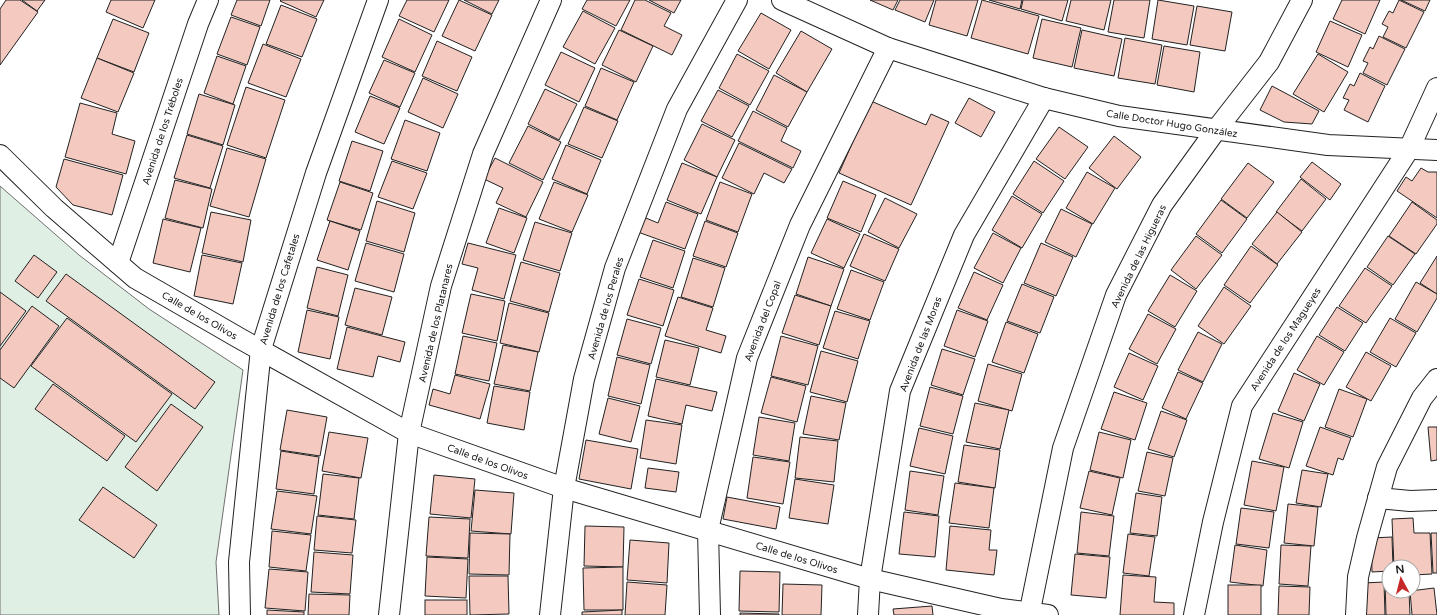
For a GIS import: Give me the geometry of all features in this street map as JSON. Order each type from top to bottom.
[{"type":"street","name":"Avenida de los Tréboles","points":[[118,264],[198,24],[208,0]]},
{"type":"street","name":"Avenida de los Cafetales","points":[[240,615],[239,562],[261,349],[316,173],[378,0]]},
{"type":"street","name":"Avenida de los Platanares","points":[[389,615],[409,433],[441,286],[483,154],[551,0]]},
{"type":"street","name":"Avenida de los Perales","points":[[550,615],[564,488],[584,379],[615,268],[677,109],[737,0]]},
{"type":"street","name":"Calle Doctor Hugo González","points":[[782,0],[888,48],[1044,98],[1119,116],[1328,145],[1437,150]]},
{"type":"street","name":"Avenida de las Higueras","points":[[1029,613],[1063,448],[1116,294],[1162,206],[1216,130],[1269,62],[1302,0]]},
{"type":"street","name":"Avenida del Copal","points":[[710,615],[708,530],[747,358],[800,225],[888,48]]},
{"type":"street","name":"Avenida de los Magueyes","points":[[1194,615],[1213,522],[1242,406],[1409,149],[1437,88]]},
{"type":"street","name":"Avenida de las Moras","points":[[868,615],[870,579],[900,391],[964,235],[1044,98]]},
{"type":"street","name":"Calle de los Olivos","points":[[0,155],[54,208],[135,278],[409,433],[564,488],[870,579],[1001,609],[1048,615]]},
{"type":"street","points":[[1356,615],[1358,577],[1367,538],[1387,467],[1422,398],[1437,379]]},
{"type":"street","points":[[1378,498],[1410,501],[1437,500]]},
{"type":"green space","points":[[0,186],[79,255],[149,309],[243,370],[216,562],[219,615],[0,615]]},
{"type":"building","points":[[6,0],[20,0],[38,12],[0,65],[0,9]]},
{"type":"building","points":[[22,0],[45,0],[37,11]]},
{"type":"building","points":[[111,0],[155,0],[143,28],[106,12]]},
{"type":"building","points":[[237,0],[270,0],[261,26],[231,15]]},
{"type":"building","points":[[324,0],[316,17],[280,1]]},
{"type":"building","points":[[407,0],[449,0],[434,32],[399,16]]},
{"type":"building","points":[[459,0],[492,15],[475,51],[442,36]]},
{"type":"building","points":[[464,0],[499,0],[492,14]]},
{"type":"building","points":[[587,0],[630,0],[616,26],[582,9]]},
{"type":"building","points":[[635,0],[645,0],[671,13],[664,26],[682,35],[672,55],[621,30]]},
{"type":"building","points":[[649,0],[681,0],[674,13]]},
{"type":"building","points":[[870,0],[898,0],[893,10]]},
{"type":"building","points":[[900,0],[934,0],[925,22],[895,10]]},
{"type":"building","points":[[936,0],[978,0],[967,36],[929,25]]},
{"type":"building","points":[[982,0],[1039,16],[1028,54],[971,38]]},
{"type":"building","points":[[989,0],[1022,0],[1020,9]]},
{"type":"building","points":[[1023,0],[1068,0],[1062,21],[1021,9]]},
{"type":"building","points":[[1071,0],[1111,0],[1104,30],[1066,21]]},
{"type":"building","points":[[1114,0],[1150,0],[1144,38],[1108,32]]},
{"type":"building","points":[[1158,0],[1194,6],[1187,45],[1152,39]]},
{"type":"building","points":[[1342,0],[1380,0],[1365,34],[1333,19]]},
{"type":"building","points":[[1399,0],[1424,12],[1406,48],[1383,37],[1388,27],[1382,24],[1389,11],[1393,13]]},
{"type":"building","points":[[1401,0],[1430,0],[1425,11]]},
{"type":"building","points":[[281,5],[317,19],[302,57],[266,44]]},
{"type":"building","points":[[1197,6],[1232,12],[1225,51],[1190,45]]},
{"type":"building","points":[[583,11],[615,28],[595,64],[563,47]]},
{"type":"building","points":[[761,13],[791,30],[769,69],[738,51]]},
{"type":"building","points":[[231,17],[260,27],[247,65],[217,54]]},
{"type":"building","points":[[113,19],[149,33],[134,72],[97,58]]},
{"type":"building","points":[[399,19],[432,35],[415,72],[382,57]]},
{"type":"building","points":[[1042,19],[1081,28],[1072,67],[1033,58]]},
{"type":"building","points":[[1330,21],[1362,35],[1348,67],[1316,52]]},
{"type":"building","points":[[619,30],[653,46],[636,82],[602,65]]},
{"type":"building","points":[[1082,30],[1122,39],[1114,76],[1074,68]]},
{"type":"building","points":[[801,31],[832,49],[807,92],[776,73]]},
{"type":"building","points":[[1379,36],[1405,49],[1387,85],[1363,73],[1368,63],[1363,61],[1370,47],[1373,49]]},
{"type":"building","points":[[1125,38],[1162,45],[1155,84],[1118,78]]},
{"type":"building","points":[[437,41],[472,57],[457,91],[422,76]]},
{"type":"building","points":[[263,44],[301,59],[286,97],[248,83]]},
{"type":"building","points":[[1164,46],[1200,52],[1194,92],[1157,85]]},
{"type":"building","points":[[561,52],[595,68],[579,102],[545,85]]},
{"type":"building","points":[[737,54],[769,71],[750,105],[719,88]]},
{"type":"building","points":[[1318,54],[1348,72],[1324,112],[1293,94]]},
{"type":"building","points":[[217,56],[246,66],[233,104],[204,93]]},
{"type":"building","points":[[97,58],[134,73],[118,112],[81,98]]},
{"type":"building","points":[[384,60],[415,73],[400,107],[369,93]]},
{"type":"building","points":[[601,68],[634,82],[617,120],[585,106]]},
{"type":"building","points":[[1360,73],[1385,86],[1368,122],[1344,110],[1349,100],[1343,98],[1350,84],[1354,86]]},
{"type":"building","points":[[774,75],[807,92],[788,127],[756,110]]},
{"type":"building","points":[[423,78],[458,94],[443,128],[408,112]]},
{"type":"building","points":[[1272,86],[1319,111],[1312,124],[1284,122],[1260,110]]},
{"type":"building","points":[[246,87],[285,100],[266,158],[227,145]]},
{"type":"building","points":[[545,89],[577,104],[559,140],[528,124]]},
{"type":"building","points":[[718,90],[749,106],[732,137],[701,121]]},
{"type":"building","points":[[199,94],[235,105],[223,145],[187,134]]},
{"type":"building","points":[[370,96],[400,108],[384,144],[355,132]]},
{"type":"building","points":[[969,98],[995,112],[981,137],[955,123]]},
{"type":"building","points":[[871,101],[926,125],[931,114],[949,122],[911,205],[839,173]]},
{"type":"building","points":[[80,103],[117,113],[112,134],[135,141],[126,174],[65,157]]},
{"type":"building","points":[[584,107],[618,121],[602,158],[568,144]]},
{"type":"building","points":[[753,111],[787,128],[781,141],[801,151],[793,168],[738,141]]},
{"type":"building","points":[[405,120],[440,133],[427,171],[391,159]]},
{"type":"building","points":[[702,124],[735,140],[717,177],[684,160]]},
{"type":"building","points":[[528,126],[561,142],[543,180],[509,163]]},
{"type":"building","points":[[1059,127],[1088,147],[1065,179],[1036,159]]},
{"type":"building","points":[[187,135],[223,146],[210,188],[174,178]]},
{"type":"building","points":[[1114,136],[1141,157],[1117,189],[1089,168]]},
{"type":"building","points":[[352,141],[383,151],[370,191],[339,181]]},
{"type":"building","points":[[739,143],[792,169],[784,183],[764,173],[754,194],[722,178]]},
{"type":"building","points":[[566,145],[601,160],[587,194],[552,179]]},
{"type":"building","points":[[227,148],[266,159],[249,217],[210,206]]},
{"type":"building","points":[[495,158],[543,182],[526,217],[496,203],[503,188],[484,179]]},
{"type":"building","points":[[64,159],[123,175],[112,215],[73,205],[56,187]]},
{"type":"building","points":[[392,161],[427,173],[413,209],[378,197]]},
{"type":"building","points":[[1034,161],[1064,181],[1043,213],[1013,194]]},
{"type":"building","points":[[1312,162],[1341,184],[1330,200],[1300,177]]},
{"type":"building","points":[[682,163],[717,177],[701,214],[667,200]]},
{"type":"building","points":[[1248,163],[1274,182],[1247,218],[1221,199]]},
{"type":"building","points":[[1421,168],[1428,172],[1437,172],[1437,218],[1397,191],[1406,177],[1412,181]]},
{"type":"building","points":[[1087,172],[1115,188],[1093,224],[1066,208]]},
{"type":"building","points":[[1301,179],[1326,199],[1302,231],[1276,212]]},
{"type":"building","points":[[175,180],[212,189],[203,228],[165,218]]},
{"type":"building","points":[[843,181],[876,195],[861,232],[827,218]]},
{"type":"building","points":[[340,182],[373,193],[361,230],[327,220]]},
{"type":"building","points":[[554,182],[588,195],[572,232],[539,219]]},
{"type":"building","points":[[720,182],[752,194],[738,232],[706,220]]},
{"type":"building","points":[[1012,196],[1042,214],[1022,248],[992,230]]},
{"type":"building","points":[[885,198],[917,214],[899,248],[868,232]]},
{"type":"building","points":[[1221,200],[1247,219],[1222,253],[1196,234]]},
{"type":"building","points":[[377,201],[415,213],[404,252],[366,241]]},
{"type":"building","points":[[666,202],[698,214],[685,249],[635,231],[641,216],[658,223]]},
{"type":"building","points":[[1412,202],[1437,220],[1437,224],[1416,254],[1389,236]]},
{"type":"building","points":[[499,208],[527,218],[514,253],[486,243]]},
{"type":"building","points":[[1061,209],[1092,224],[1076,257],[1045,242]]},
{"type":"building","points":[[211,212],[251,220],[243,262],[202,253]]},
{"type":"building","points":[[1277,212],[1302,232],[1277,264],[1252,244]]},
{"type":"building","points":[[163,219],[201,228],[190,272],[153,263]]},
{"type":"building","points":[[827,219],[860,234],[844,268],[811,253]]},
{"type":"building","points":[[330,221],[360,231],[348,270],[317,260]]},
{"type":"building","points":[[705,221],[738,233],[726,267],[693,256]]},
{"type":"building","points":[[535,222],[572,233],[560,271],[523,260]]},
{"type":"building","points":[[993,233],[1021,248],[1003,283],[974,268]]},
{"type":"building","points":[[864,234],[899,249],[885,281],[850,266]]},
{"type":"building","points":[[1196,236],[1222,255],[1196,289],[1171,270]]},
{"type":"building","points":[[1388,236],[1415,254],[1393,285],[1367,267]]},
{"type":"building","points":[[653,240],[685,251],[673,288],[640,277]]},
{"type":"building","points":[[366,243],[404,254],[394,292],[355,281]]},
{"type":"building","points":[[468,243],[516,255],[504,299],[472,290],[478,268],[462,264]]},
{"type":"building","points":[[1041,243],[1073,257],[1056,296],[1024,283]]},
{"type":"building","points":[[1251,246],[1278,265],[1250,303],[1224,285]]},
{"type":"building","points":[[34,255],[57,272],[38,298],[15,281]]},
{"type":"building","points":[[202,255],[242,263],[233,304],[194,296]]},
{"type":"building","points":[[1437,256],[1437,294],[1420,283]]},
{"type":"building","points":[[808,257],[844,269],[831,306],[796,294]]},
{"type":"building","points":[[693,258],[725,268],[713,307],[681,297]]},
{"type":"building","points":[[521,262],[560,273],[549,312],[510,301]]},
{"type":"building","points":[[317,267],[348,275],[338,316],[307,308]]},
{"type":"building","points":[[1365,268],[1392,286],[1366,323],[1339,306]]},
{"type":"building","points":[[851,270],[884,282],[870,320],[837,309]]},
{"type":"building","points":[[974,272],[1003,285],[987,320],[958,308]]},
{"type":"building","points":[[66,274],[215,382],[195,409],[46,301]]},
{"type":"building","points":[[1170,275],[1197,291],[1175,327],[1148,311]]},
{"type":"building","points":[[639,279],[674,290],[663,326],[627,315]]},
{"type":"building","points":[[1416,282],[1437,294],[1437,298],[1417,332],[1395,319]]},
{"type":"building","points":[[1022,284],[1054,297],[1040,333],[1007,321]]},
{"type":"building","points":[[1224,287],[1251,306],[1224,344],[1198,326]]},
{"type":"building","points":[[355,288],[392,297],[382,335],[345,325]]},
{"type":"building","points":[[0,292],[26,311],[0,346]]},
{"type":"building","points":[[471,294],[505,301],[497,341],[462,333]]},
{"type":"building","points":[[795,295],[831,306],[819,345],[782,333]]},
{"type":"building","points":[[678,297],[713,308],[706,330],[726,336],[721,353],[665,336]]},
{"type":"building","points":[[509,303],[549,313],[539,352],[500,343]]},
{"type":"building","points":[[32,306],[59,326],[14,388],[0,378],[0,350]]},
{"type":"building","points":[[1337,307],[1363,323],[1345,351],[1319,335]]},
{"type":"building","points":[[307,310],[339,317],[330,359],[298,352]]},
{"type":"building","points":[[957,310],[988,321],[975,357],[944,346]]},
{"type":"building","points":[[835,311],[870,321],[858,359],[823,348]]},
{"type":"building","points":[[1148,314],[1176,329],[1157,364],[1129,349]]},
{"type":"building","points":[[67,318],[172,394],[136,442],[31,366]]},
{"type":"building","points":[[1390,318],[1416,333],[1396,367],[1370,352]]},
{"type":"building","points":[[627,319],[661,328],[651,364],[617,355]]},
{"type":"building","points":[[1006,322],[1038,334],[1024,373],[992,362]]},
{"type":"building","points":[[347,327],[405,342],[400,362],[378,356],[373,377],[337,369]]},
{"type":"building","points":[[1198,332],[1222,344],[1203,382],[1178,370]]},
{"type":"building","points":[[463,336],[497,343],[489,381],[455,374]]},
{"type":"building","points":[[781,336],[818,346],[808,385],[771,376]]},
{"type":"building","points":[[1317,336],[1344,352],[1324,385],[1297,370]]},
{"type":"building","points":[[665,340],[699,348],[690,385],[656,377]]},
{"type":"building","points":[[503,345],[538,352],[530,391],[494,384]]},
{"type":"building","points":[[942,349],[975,359],[963,395],[931,385]]},
{"type":"building","points":[[821,351],[858,361],[847,402],[810,392]]},
{"type":"building","points":[[1366,352],[1391,366],[1371,401],[1346,387]]},
{"type":"building","points":[[1129,353],[1158,366],[1143,400],[1114,387]]},
{"type":"building","points":[[617,357],[650,365],[641,404],[608,396]]},
{"type":"building","points":[[988,364],[1022,374],[1012,411],[978,401]]},
{"type":"building","points":[[1178,372],[1203,383],[1186,419],[1162,408]]},
{"type":"building","points":[[1294,373],[1320,384],[1304,421],[1278,411]]},
{"type":"building","points":[[455,375],[490,384],[480,419],[429,405],[433,389],[450,394]]},
{"type":"building","points":[[771,377],[806,386],[797,422],[761,413]]},
{"type":"building","points":[[656,379],[717,392],[712,411],[686,405],[682,424],[648,416]]},
{"type":"building","points":[[53,384],[125,436],[107,461],[35,409]]},
{"type":"building","points":[[494,386],[530,392],[524,430],[487,423]]},
{"type":"building","points":[[930,387],[963,396],[953,434],[920,426]]},
{"type":"building","points":[[1339,389],[1367,399],[1353,437],[1325,427]]},
{"type":"building","points":[[1114,392],[1147,403],[1135,440],[1101,429]]},
{"type":"building","points":[[811,396],[846,403],[839,440],[803,434]]},
{"type":"building","points":[[608,398],[640,406],[631,442],[599,434]]},
{"type":"building","points":[[975,403],[1009,410],[1000,449],[966,442]]},
{"type":"building","points":[[171,404],[203,427],[157,491],[125,467]]},
{"type":"building","points":[[287,410],[327,417],[320,456],[280,450]]},
{"type":"building","points":[[1161,411],[1187,420],[1174,457],[1148,449]]},
{"type":"building","points":[[1273,413],[1303,422],[1289,468],[1259,459]]},
{"type":"building","points":[[759,417],[795,423],[789,461],[753,455]]},
{"type":"building","points":[[646,420],[682,425],[676,464],[640,458]]},
{"type":"building","points":[[1320,427],[1351,438],[1343,460],[1338,458],[1333,475],[1306,466]]},
{"type":"building","points":[[1428,427],[1437,427],[1437,460],[1431,461]]},
{"type":"building","points":[[919,428],[953,436],[945,474],[910,466]]},
{"type":"building","points":[[329,432],[368,438],[361,478],[322,471]]},
{"type":"building","points":[[1099,432],[1131,440],[1123,478],[1090,470]]},
{"type":"building","points":[[800,437],[838,441],[834,482],[795,478]]},
{"type":"building","points":[[586,440],[638,449],[631,489],[579,479]]},
{"type":"building","points":[[964,445],[1000,450],[995,488],[958,482]]},
{"type":"building","points":[[281,451],[319,457],[314,494],[276,489]]},
{"type":"building","points":[[1147,452],[1173,458],[1165,496],[1138,491]]},
{"type":"building","points":[[753,457],[790,462],[783,504],[747,498]]},
{"type":"building","points":[[1252,461],[1284,467],[1276,511],[1244,505]]},
{"type":"building","points":[[648,468],[679,472],[676,492],[645,488]]},
{"type":"building","points":[[1302,470],[1328,474],[1321,507],[1296,503]]},
{"type":"building","points":[[910,471],[944,476],[938,515],[905,510]]},
{"type":"building","points":[[1089,471],[1120,478],[1112,515],[1080,508]]},
{"type":"building","points":[[323,474],[359,478],[354,519],[318,515]]},
{"type":"building","points":[[434,475],[475,479],[471,518],[430,514]]},
{"type":"building","points":[[795,479],[834,485],[828,524],[789,518]]},
{"type":"building","points":[[955,483],[994,488],[989,528],[949,523]]},
{"type":"building","points":[[103,487],[157,525],[134,558],[79,520]]},
{"type":"building","points":[[475,490],[514,493],[511,534],[471,531]]},
{"type":"building","points":[[277,491],[317,496],[311,534],[271,529]]},
{"type":"building","points":[[1136,493],[1162,497],[1157,536],[1130,533]]},
{"type":"building","points":[[727,497],[780,507],[776,529],[723,519]]},
{"type":"building","points":[[1288,504],[1318,507],[1314,546],[1284,543]]},
{"type":"building","points":[[1241,508],[1274,512],[1269,548],[1236,544]]},
{"type":"building","points":[[904,512],[939,516],[935,557],[899,554]]},
{"type":"building","points":[[1081,512],[1114,516],[1109,556],[1077,553]]},
{"type":"building","points":[[317,516],[356,520],[352,553],[314,550]]},
{"type":"building","points":[[429,517],[470,519],[468,558],[426,556]]},
{"type":"building","points":[[1413,518],[1414,533],[1430,533],[1432,574],[1421,575],[1421,559],[1394,559],[1392,519]]},
{"type":"building","points":[[585,526],[624,527],[623,567],[584,566]]},
{"type":"building","points":[[950,526],[991,530],[989,550],[997,550],[994,575],[946,570]]},
{"type":"building","points":[[272,531],[311,535],[306,571],[269,567]]},
{"type":"building","points":[[470,533],[510,534],[509,575],[469,574]]},
{"type":"building","points":[[1431,533],[1437,533],[1437,573],[1433,573]]},
{"type":"building","points":[[1128,534],[1155,537],[1149,576],[1123,573]]},
{"type":"building","points":[[1392,537],[1393,559],[1381,559],[1381,571],[1372,572],[1371,538]]},
{"type":"building","points":[[630,540],[669,543],[667,583],[627,580]]},
{"type":"building","points":[[1235,545],[1267,550],[1263,586],[1230,582]]},
{"type":"building","points":[[1281,545],[1311,546],[1308,586],[1279,584]]},
{"type":"building","points":[[314,552],[353,555],[350,594],[311,592]]},
{"type":"building","points":[[1075,554],[1110,557],[1106,598],[1071,595]]},
{"type":"building","points":[[427,557],[468,559],[466,598],[425,596]]},
{"type":"building","points":[[623,567],[623,610],[584,610],[583,568]]},
{"type":"building","points":[[269,569],[308,572],[305,611],[265,608]]},
{"type":"building","points":[[740,571],[780,572],[779,612],[739,611]]},
{"type":"building","points":[[1123,575],[1156,577],[1154,602],[1174,603],[1174,615],[1120,615]]},
{"type":"building","points":[[469,576],[508,576],[509,614],[470,615]]},
{"type":"building","points":[[627,582],[667,585],[665,615],[625,615]]},
{"type":"building","points":[[1381,582],[1381,599],[1385,599],[1385,615],[1364,615],[1363,583]]},
{"type":"building","points":[[783,584],[822,585],[821,615],[782,615]]},
{"type":"building","points":[[1228,585],[1261,585],[1261,615],[1228,615]]},
{"type":"building","points":[[1279,586],[1310,587],[1309,615],[1278,615]]},
{"type":"building","points":[[1434,588],[1437,615],[1412,615],[1411,599],[1421,599],[1421,590]]},
{"type":"building","points":[[309,594],[350,595],[349,615],[308,615]]},
{"type":"building","points":[[1386,599],[1409,599],[1410,615],[1386,615]]},
{"type":"building","points":[[425,600],[467,600],[467,615],[425,615]]},
{"type":"building","points":[[932,606],[933,615],[894,615],[893,609]]},
{"type":"building","points":[[267,610],[304,612],[304,615],[267,615]]},
{"type":"building","points":[[622,610],[622,615],[582,615],[582,612]]},
{"type":"building","points":[[740,613],[779,614],[779,615],[740,615]]}]
